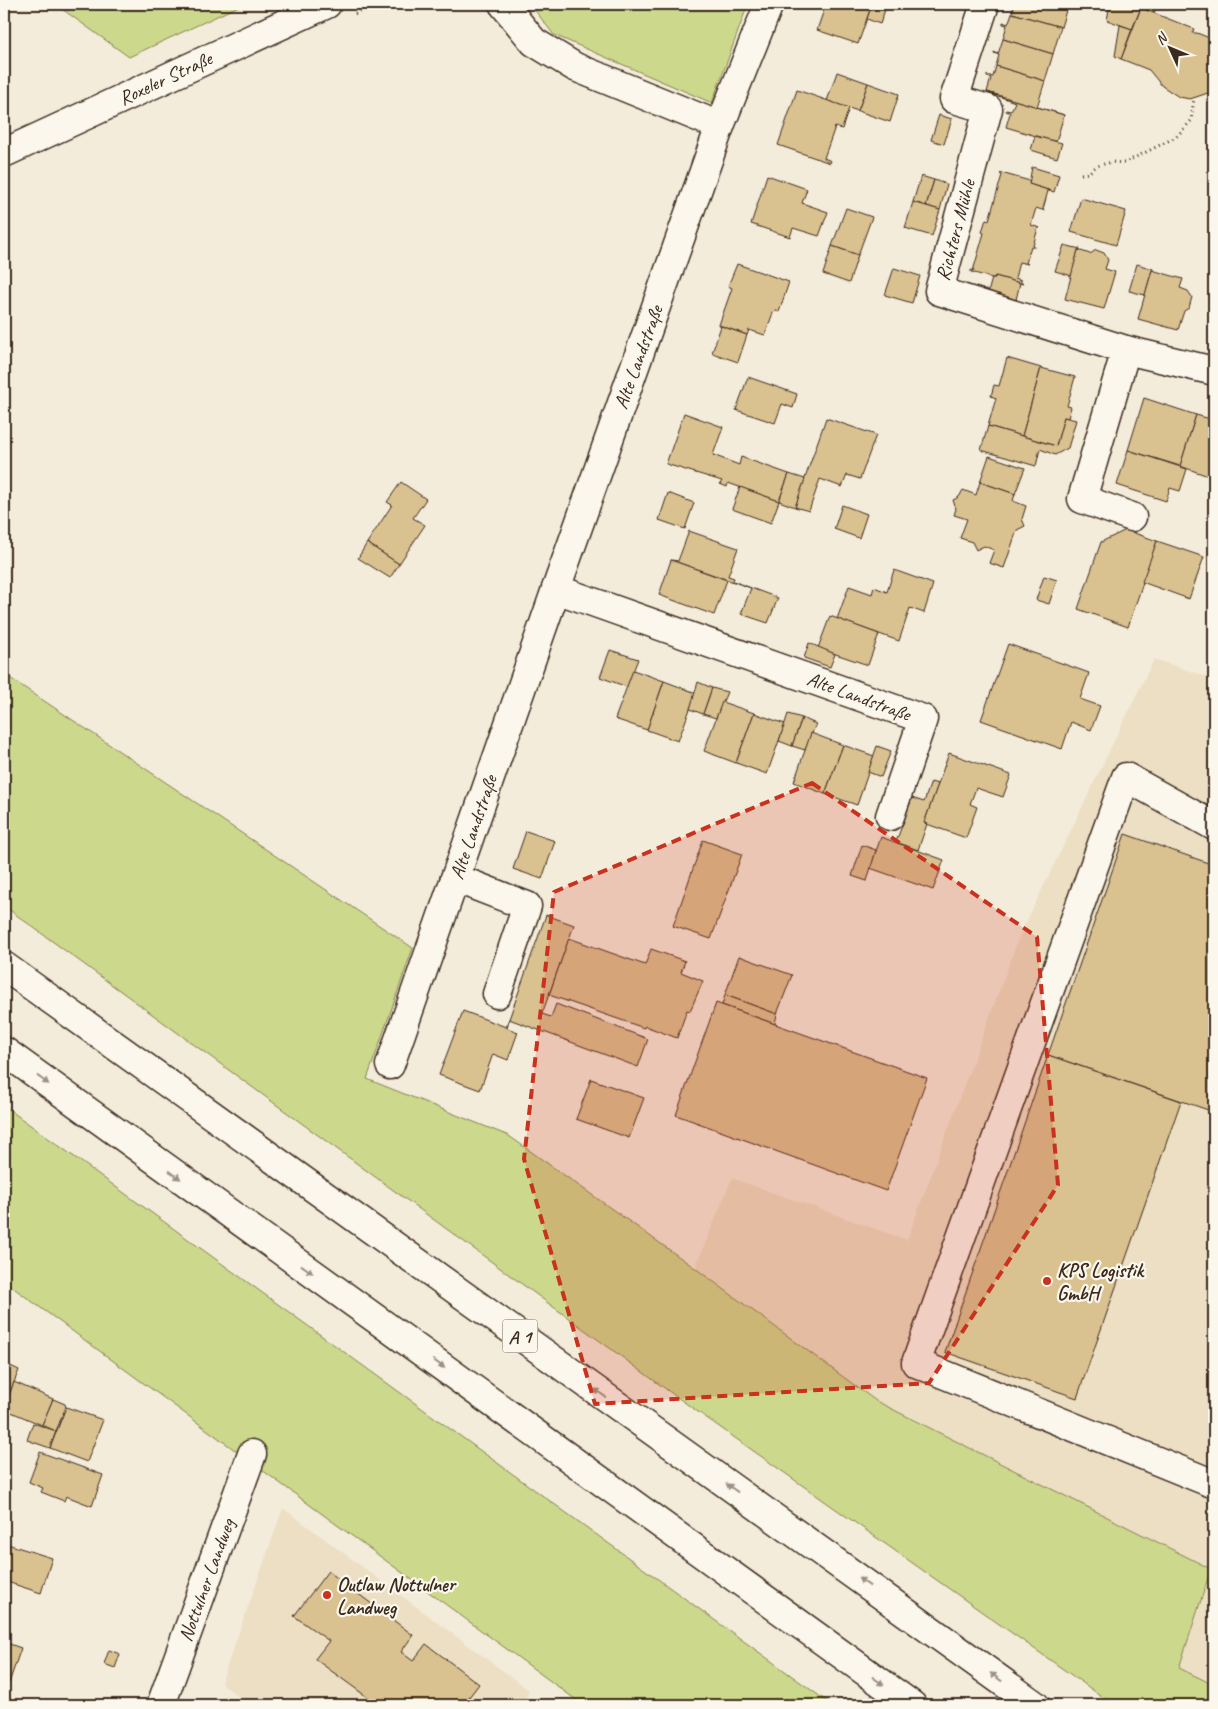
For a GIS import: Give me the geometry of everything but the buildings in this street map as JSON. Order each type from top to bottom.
[{"type":"main road","name":"Roxeler Straße","points":[[4,153],[327,4]]},
{"type":"main road","points":[[503,4],[534,42],[575,67],[720,126]]},
{"type":"main road","name":"Alte Landstraße","points":[[390,1065],[720,126],[769,4]]},
{"type":"main road","name":"Richters Mühle","points":[[984,4],[954,99],[988,109],[939,291],[1126,350],[1214,371]]},
{"type":"main road","points":[[1126,350],[1082,498],[1132,517]]},
{"type":"main road","name":"Alte Landstraße","points":[[556,589],[923,719],[890,816]]},
{"type":"main road","points":[[1214,826],[1126,777],[916,1363],[1214,1484]]},
{"type":"main road","points":[[455,878],[527,906],[497,994]]},
{"type":"main road","name":"A 1","points":[[4,966],[1036,1705]]},
{"type":"main road","points":[[4,1051],[912,1705]]},
{"type":"main road","name":"Nottulner Landweg","points":[[161,1705],[252,1454]]},
{"type":"path","points":[[1081,174],[1088,173],[1097,166],[1112,162],[1124,163],[1176,137],[1191,121],[1194,98]]},
{"type":"highlighted area","points":[[812,783],[1037,937],[1058,1185],[929,1383],[595,1404],[524,1159],[554,892]]},
{"type":"shaded area","points":[[1154,659],[1214,679],[1214,1685],[1179,1668],[1211,1569],[876,1401],[695,1268],[732,1178],[907,1240],[1019,937]]},
{"type":"shaded area","name":"Outlaw Nottulner Landweg","points":[[283,1508],[529,1690],[523,1705],[249,1705],[221,1683]]},
{"type":"green space","points":[[55,4],[243,4],[129,57]]},
{"type":"green space","points":[[530,4],[748,4],[712,103],[554,35]]},
{"type":"green space","points":[[4,674],[413,948],[367,1079],[509,1136],[695,1268],[876,1401],[1211,1569],[1179,1668],[1214,1685],[1214,1705],[1114,1705],[674,1395],[4,906]]},
{"type":"green space","points":[[4,1106],[832,1705],[583,1705],[4,1281]]},
{"type":"place","name":"KPS Logistik GmbH","points":[[1047,1281]]},
{"type":"place","name":"Outlaw Nottulner Landweg","points":[[327,1595]]}]
